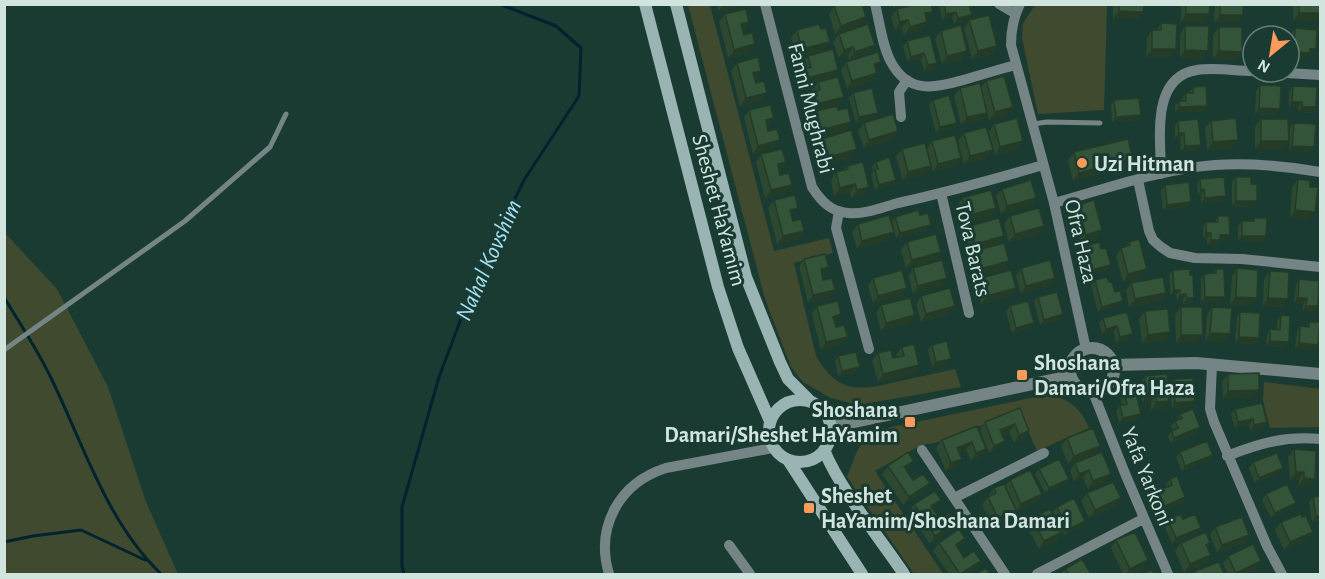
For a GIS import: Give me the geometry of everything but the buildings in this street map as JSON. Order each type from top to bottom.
[{"type":"main road","name":"Sheshet HaYamim","points":[[645,4],[718,287],[738,348],[770,421]]},
{"type":"main road","name":"Sheshet HaYamim","points":[[676,4],[746,277],[788,379],[810,401]]},
{"type":"main road","points":[[788,460],[808,461],[817,457],[829,443],[831,427],[824,411],[810,401],[800,399],[781,405],[770,421],[769,439],[773,448],[788,460],[862,574]]},
{"type":"main road","points":[[824,450],[830,465],[904,574]]},
{"type":"street","name":"Fanni Mughrabi","points":[[765,4],[812,187],[827,206],[838,212]]},
{"type":"street","points":[[875,4],[890,60],[898,74],[923,87],[938,87],[1016,65]]},
{"type":"street","points":[[999,4],[1018,9]]},
{"type":"street","name":"Ofra Haza","points":[[1018,9],[1011,30],[1011,45],[1054,203],[1086,349]]},
{"type":"street","points":[[1161,174],[1161,106],[1173,83],[1184,74],[1197,70],[1241,72]]},
{"type":"street","points":[[1301,74],[1320,75]]},
{"type":"street","points":[[901,117],[899,92],[907,80]]},
{"type":"street","name":"Tova Barats","points":[[838,212],[856,213],[941,193],[1042,165]]},
{"type":"street","points":[[1054,203],[1161,174],[1197,167],[1236,165],[1294,168],[1320,172]]},
{"type":"street","points":[[1138,180],[1149,231],[1161,247],[1170,253],[1195,258],[1242,259],[1320,267]]},
{"type":"street","name":"Tova Barats","points":[[941,193],[969,313]]},
{"type":"street","points":[[838,212],[836,228],[869,349]]},
{"type":"street","points":[[1086,349],[1106,353],[1113,364],[1113,377],[1110,383],[1099,391],[1093,392],[1079,388],[1070,376],[1074,356],[1086,349]]},
{"type":"street","points":[[1113,364],[1212,364],[1320,374]]},
{"type":"street","points":[[1212,364],[1210,409],[1227,456],[1282,574]]},
{"type":"street","points":[[831,427],[1070,376]]},
{"type":"street","name":"Yafa Yarkoni","points":[[1093,392],[1143,519],[1168,574]]},
{"type":"street","points":[[1227,456],[1279,438],[1320,439]]},
{"type":"street","points":[[609,574],[605,545],[609,522],[620,502],[638,480],[666,468],[773,448]]},
{"type":"street","points":[[922,450],[1005,574]]},
{"type":"street","points":[[954,498],[1044,453]]},
{"type":"street","points":[[1037,574],[1143,519]]},
{"type":"street","points":[[729,545],[750,574]]},
{"type":"lane","points":[[4,350],[185,221],[270,147],[286,114]]},
{"type":"lane","points":[[1032,124],[1100,123]]},
{"type":"green space","points":[[688,5],[710,5],[774,251],[829,238],[833,253],[794,263],[816,356],[825,369],[843,384],[863,388],[955,369],[961,387],[858,405],[831,398],[803,382],[791,367],[765,299]]},
{"type":"green space","points":[[1035,5],[1107,5],[1104,110],[1038,114],[1022,38],[1023,23]]},
{"type":"green space","points":[[4,232],[57,289],[108,387],[146,502],[178,574],[5,574]]},
{"type":"green space","points":[[1264,382],[1320,389],[1320,427],[1270,428],[1263,400]]},
{"type":"green space","points":[[1045,395],[1060,398],[1072,404],[1082,414],[1089,428],[1037,451],[1019,411],[935,443],[921,445],[875,471],[943,574],[914,574],[847,477],[859,448],[867,438],[882,429]]},
{"type":"waterway","name":"Nahal Kovshim","points":[[404,574],[402,507],[439,377],[475,282],[524,180],[579,96],[581,48],[556,26],[499,4]]},
{"type":"waterway","points":[[4,297],[47,370],[111,507],[142,553],[161,574]]},
{"type":"waterway","points":[[4,542],[81,530],[145,560]]},
{"type":"place","name":"Uzi Hitman","points":[[1082,163]]},
{"type":"place","name":"Shoshana Damari/Ofra Haza","points":[[1022,375]]},
{"type":"place","name":"Shoshana Damari/Sheshet HaYamim","points":[[910,422]]},
{"type":"place","name":"Sheshet HaYamim/Shoshana Damari","points":[[809,508]]}]
